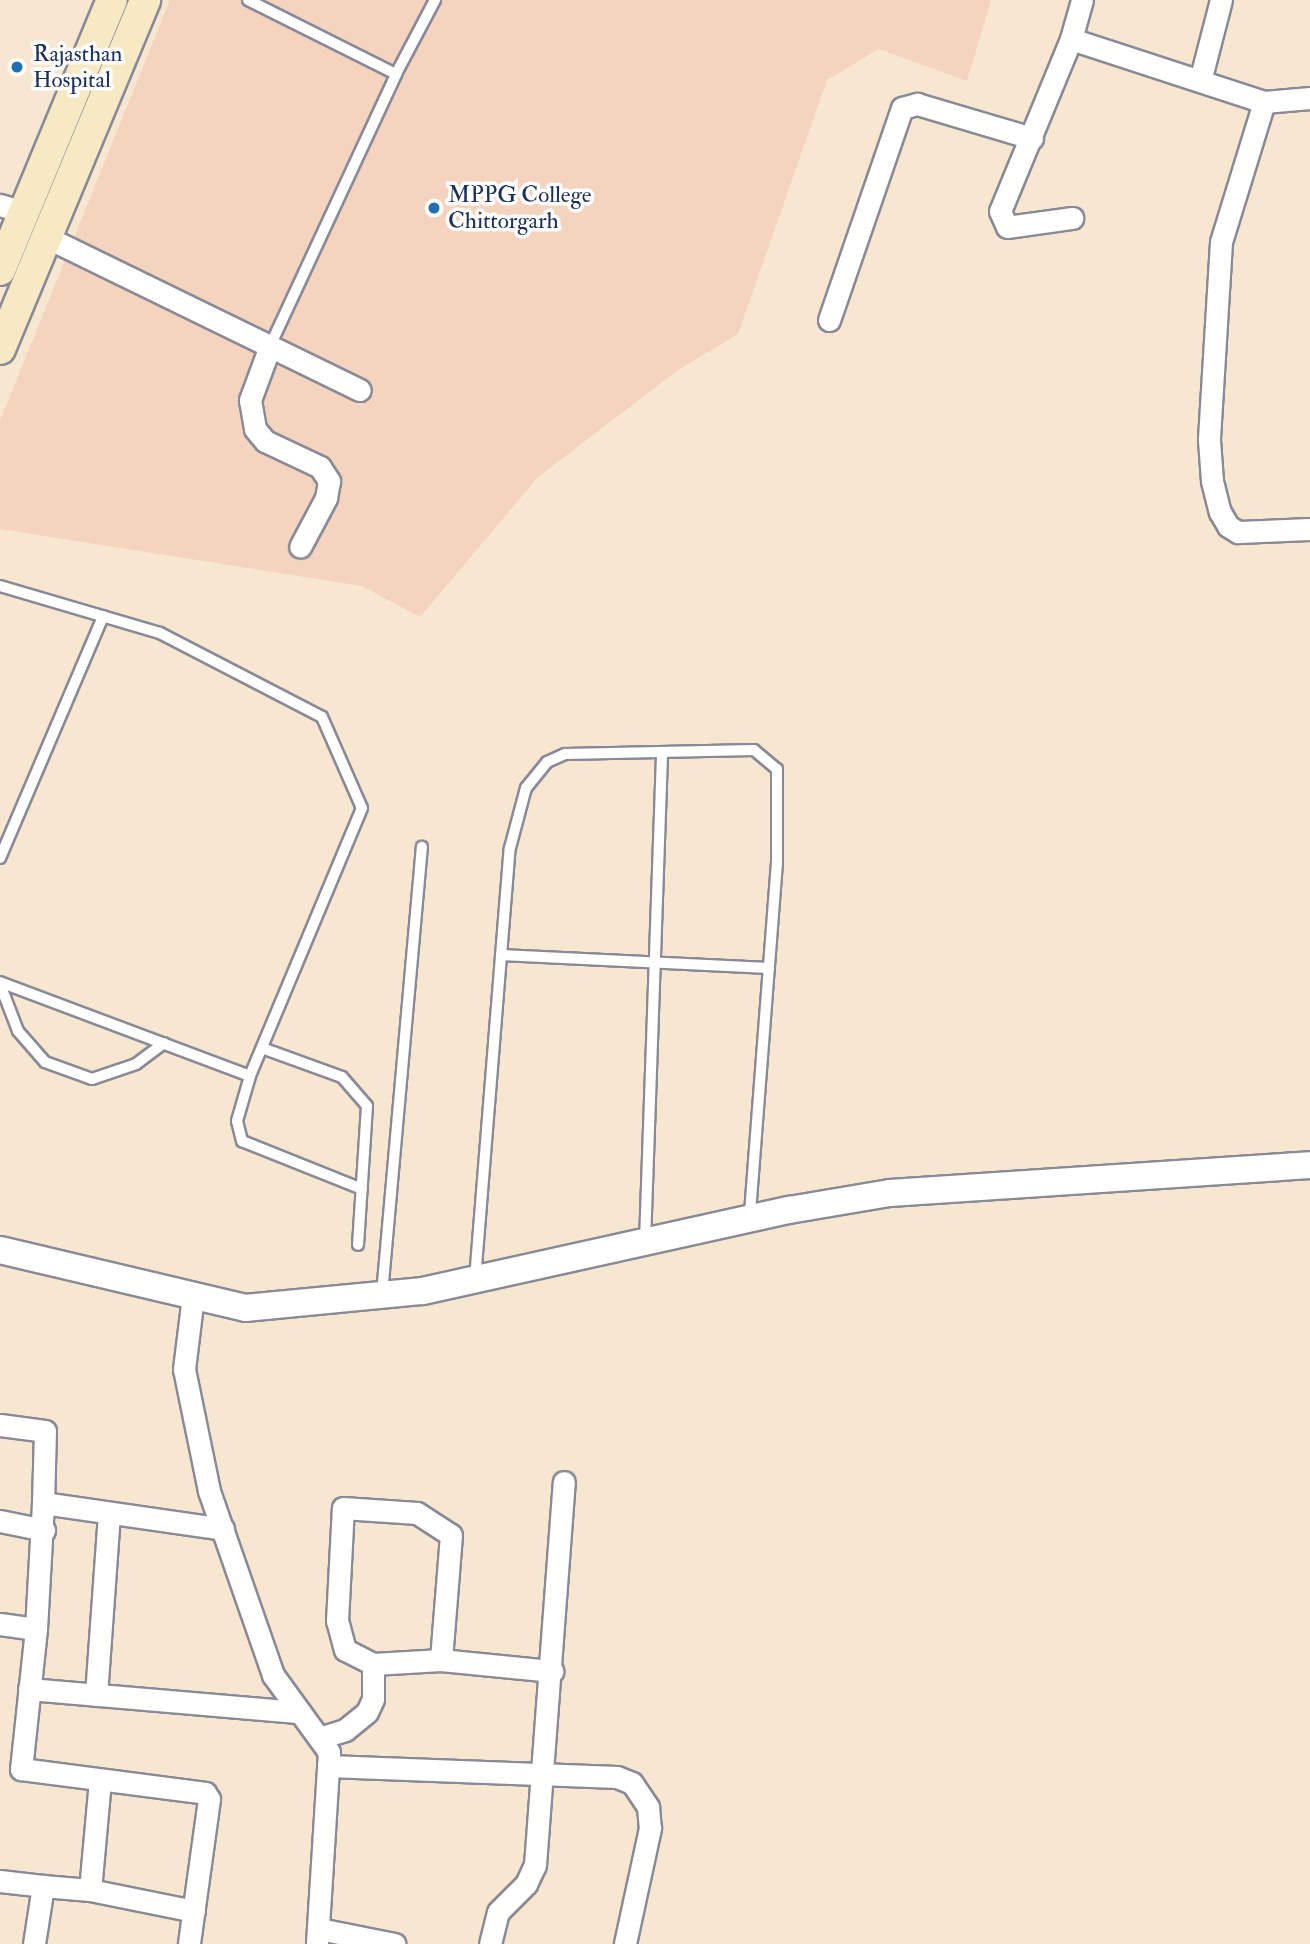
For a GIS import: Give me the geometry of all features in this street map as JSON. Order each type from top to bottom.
[{"type":"main road","points":[[0,270],[12,209],[112,0]]},
{"type":"main road","points":[[0,349],[145,0]]},
{"type":"street","points":[[1072,218],[1016,228],[1002,221],[1004,196],[1032,138],[1071,38],[1082,0]]},
{"type":"street","points":[[1200,81],[1221,0]]},
{"type":"street","points":[[1071,38],[1264,102],[1310,98]]},
{"type":"street","points":[[1264,102],[1221,242],[1209,440],[1212,481],[1220,512],[1228,526],[1238,532],[1310,529]]},
{"type":"street","points":[[829,320],[902,108],[917,104],[1032,138]]},
{"type":"street","points":[[46,237],[360,390]]},
{"type":"street","points":[[270,346],[250,400],[255,429],[265,441],[320,467],[330,481],[326,498],[300,547]]},
{"type":"street","points":[[0,1250],[245,1308],[382,1295],[475,1279],[750,1219],[890,1193],[1310,1165]]},
{"type":"street","points":[[192,1296],[184,1369],[209,1491],[273,1675],[329,1752],[318,1937],[395,1944]]},
{"type":"street","points":[[0,1425],[45,1431],[44,1530],[21,1769],[207,1796],[210,1804],[189,1944]]},
{"type":"street","points":[[490,1944],[498,1912],[532,1876],[552,1671],[564,1482]]},
{"type":"street","points":[[43,1503],[223,1529]]},
{"type":"street","points":[[441,1660],[451,1535],[417,1513],[343,1508],[337,1621],[341,1643],[351,1657],[373,1664],[441,1660],[552,1671]]},
{"type":"street","points":[[96,1695],[109,1513]]},
{"type":"street","points":[[0,1521],[44,1530]]},
{"type":"street","points":[[0,1624],[36,1629]]},
{"type":"street","points":[[319,1738],[345,1730],[367,1712],[373,1699],[373,1664]]},
{"type":"street","points":[[29,1689],[300,1712]]},
{"type":"street","points":[[328,1766],[542,1777],[617,1777],[642,1793],[650,1828],[625,1944]]},
{"type":"street","points":[[90,1890],[100,1780]]},
{"type":"street","points":[[0,1881],[90,1890],[194,1911]]},
{"type":"street","points":[[33,1944],[43,1886]]},
{"type":"lane","points":[[248,0],[396,74]]},
{"type":"lane","points":[[270,346],[396,74],[435,0]]},
{"type":"lane","points":[[0,586],[160,633],[322,717],[362,808],[250,1076],[237,1121],[242,1141],[362,1189]]},
{"type":"lane","points":[[0,858],[103,616]]},
{"type":"lane","points":[[475,1279],[510,848],[526,788],[536,772],[565,754],[754,750],[777,769],[777,862],[750,1219]]},
{"type":"lane","points":[[645,1242],[662,752]]},
{"type":"lane","points":[[382,1295],[422,847]]},
{"type":"lane","points":[[501,954],[769,968]]},
{"type":"lane","points":[[0,983],[250,1076]]},
{"type":"lane","points":[[0,983],[18,1031],[45,1062],[92,1079],[136,1064],[164,1043]]},
{"type":"lane","points":[[262,1048],[342,1077],[367,1106],[358,1245]]},
{"type":"shaded area","name":"MPPG College Chittorgarh","points":[[170,0],[991,0],[967,81],[879,49],[827,80],[738,334],[678,370],[538,477],[420,617],[362,586],[0,529],[0,421]]},
{"type":"place","name":"Rajasthan Hospital","points":[[17,67]]},
{"type":"place","name":"MPPG College Chittorgarh","points":[[434,208]]}]
